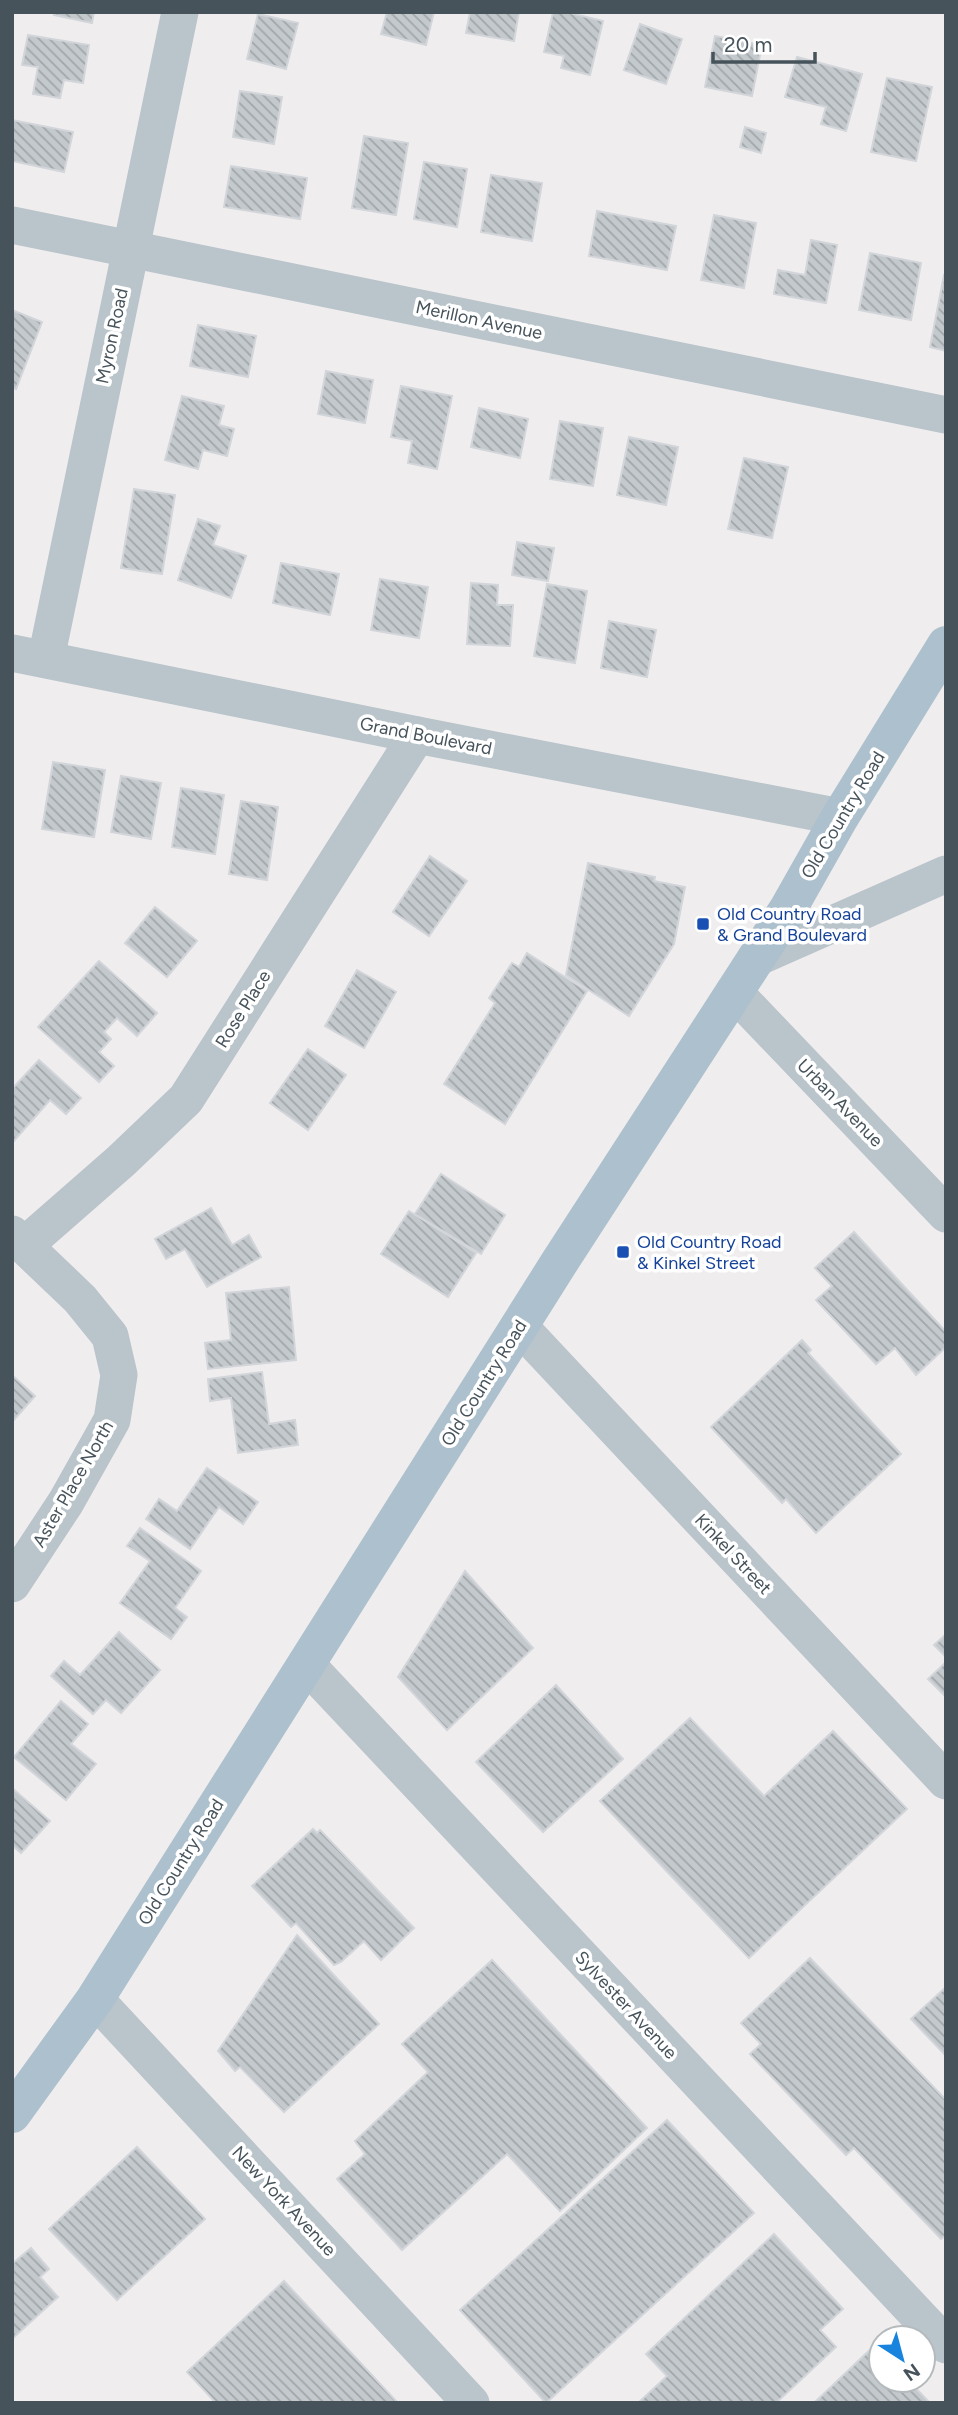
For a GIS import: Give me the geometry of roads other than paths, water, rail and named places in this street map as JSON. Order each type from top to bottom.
[{"type":"main road","name":"Old Country Road","points":[[12,2114],[96,1999],[519,1326],[788,909],[840,817],[946,645]]},
{"type":"street","name":"Myron Road","points":[[29,656],[130,249],[180,12]]},
{"type":"street","name":"Merillon Avenue","points":[[12,225],[946,415]]},
{"type":"street","name":"Grand Boulevard","points":[[29,656],[416,735],[840,817]]},
{"type":"street","name":"Rose Place","points":[[19,1239],[121,1161],[186,1098],[416,735]]},
{"type":"street","points":[[756,958],[946,874]]},
{"type":"street","name":"Urban Avenue","points":[[734,992],[946,1214]]},
{"type":"street","name":"Aster Place North","points":[[12,1584],[66,1502],[112,1420],[119,1376],[110,1336],[80,1299],[19,1239]]},
{"type":"street","name":"Kinkel Street","points":[[519,1326],[946,1781]]},
{"type":"street","name":"Sylvester Avenue","points":[[306,1664],[946,2345]]},
{"type":"street","name":"New York Avenue","points":[[96,1999],[471,2403]]},
{"type":"place","name":"Old Country Road & Grand Boulevard","points":[[703,924]]},
{"type":"place","name":"Old Country Road & Kinkel Street","points":[[623,1252]]}]
